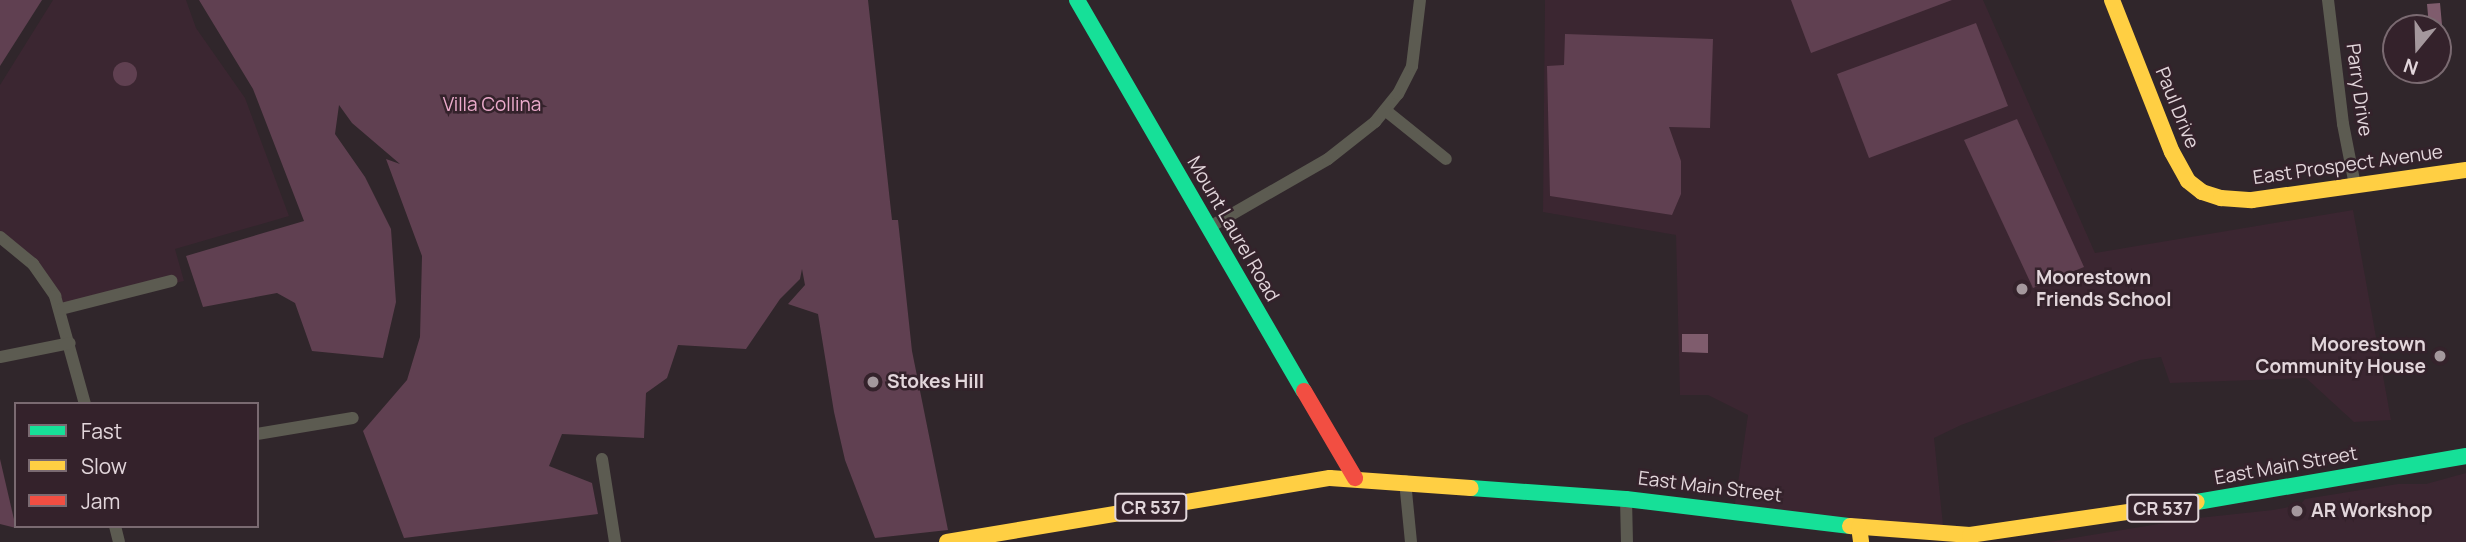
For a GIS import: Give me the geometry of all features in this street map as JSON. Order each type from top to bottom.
[{"type":"main road","name":"Mount Laurel Road","points":[[1077,0],[1354,478]]},
{"type":"main road","name":"Paul Drive","points":[[2112,0],[2181,172],[2202,192],[2235,200]]},
{"type":"main road","name":"East Prospect Avenue","points":[[2235,200],[2466,170]]},
{"type":"main road","name":"East Main Street","points":[[947,542],[1005,537],[1297,483],[1354,478],[1626,499],[1860,535],[2001,533],[2466,456]]},
{"type":"street","points":[[1208,228],[1345,148],[1385,110],[1412,66],[1420,0]]},
{"type":"street","name":"Parry Drive","points":[[2328,0],[2343,124],[2355,185]]},
{"type":"street","points":[[1385,110],[1446,159]]},
{"type":"street","points":[[0,237],[41,273],[61,309],[85,402]]},
{"type":"street","points":[[61,309],[171,281]]},
{"type":"street","points":[[0,357],[70,343]]},
{"type":"street","points":[[259,434],[353,418]]},
{"type":"street","points":[[602,459],[615,542]]},
{"type":"street","points":[[1405,481],[1410,542]]},
{"type":"street","points":[[1626,499],[1627,542]]},
{"type":"shaded area","points":[[53,0],[186,0],[196,28],[245,98],[289,216],[175,249],[184,281],[61,309],[41,273],[0,238],[0,85]]},
{"type":"shaded area","name":"Moorestown Friends School","points":[[1545,0],[1983,0],[2095,253],[2353,210],[2391,420],[2354,422],[2306,378],[2170,383],[2161,357],[2140,360],[1961,425],[1934,438],[1944,535],[1734,510],[1748,415],[1708,395],[1680,395],[1676,235],[1543,212]]},
{"type":"shaded area","points":[[2440,3],[2441,14],[2428,14],[2427,4]]},
{"type":"shaded area","points":[[1682,334],[1708,334],[1708,353],[1682,352]]},
{"type":"shaded area","points":[[2466,473],[2466,542],[2049,542],[2189,519],[2273,510],[2300,505],[2305,499],[2398,484],[2426,484]]},
{"type":"green space","points":[[0,0],[42,0],[0,66]]},
{"type":"green space","name":"Villa Collina","points":[[199,0],[868,0],[892,220],[898,220],[912,351],[948,530],[875,538],[845,460],[818,314],[788,304],[805,285],[802,269],[800,279],[780,299],[746,349],[678,345],[667,378],[646,393],[644,438],[562,434],[549,466],[592,483],[598,514],[404,538],[363,431],[407,380],[420,337],[422,256],[386,159],[400,164],[352,123],[339,105],[335,134],[365,177],[391,229],[396,302],[383,358],[312,351],[295,303],[277,293],[203,307],[186,256],[304,221],[253,89]]},
{"type":"green space","points":[[1791,0],[1952,0],[1811,53]]},
{"type":"green space","points":[[1976,23],[2008,106],[1869,158],[1837,74]]},
{"type":"green space","points":[[1565,34],[1713,39],[1710,128],[1669,127],[1681,161],[1681,194],[1672,215],[1550,196],[1547,66],[1564,65]]},
{"type":"green space","points":[[125,62],[136,69],[137,74],[130,85],[125,86],[114,79],[113,74],[120,63]]},
{"type":"green space","points":[[2017,119],[2084,267],[2033,288],[1964,140]]},
{"type":"green space","points":[[0,459],[14,528],[0,524]]},
{"type":"traffic: fast","points":[[1077,0],[1304,391]]},
{"type":"traffic: fast","points":[[2197,502],[2466,456]]},
{"type":"traffic: fast","points":[[1471,488],[1626,499],[1850,526]]},
{"type":"traffic: slow","points":[[2112,0],[2172,152],[2188,181],[2202,192],[2221,198],[2252,200],[2466,170]]},
{"type":"traffic: slow","points":[[947,542],[1330,478],[1471,488]]},
{"type":"traffic: slow","points":[[1850,526],[1970,535],[2197,502]]},
{"type":"traffic: slow","points":[[1859,527],[1861,542]]},
{"type":"traffic: jam","points":[[1304,391],[1355,478]]},
{"type":"place","name":"Moorestown Friends School","points":[[2022,289]]},
{"type":"place","name":"Moorestown Community House","points":[[2440,356]]},
{"type":"place","name":"Stokes Hill","points":[[873,382]]},
{"type":"place","name":"AR Workshop","points":[[2297,511]]}]
